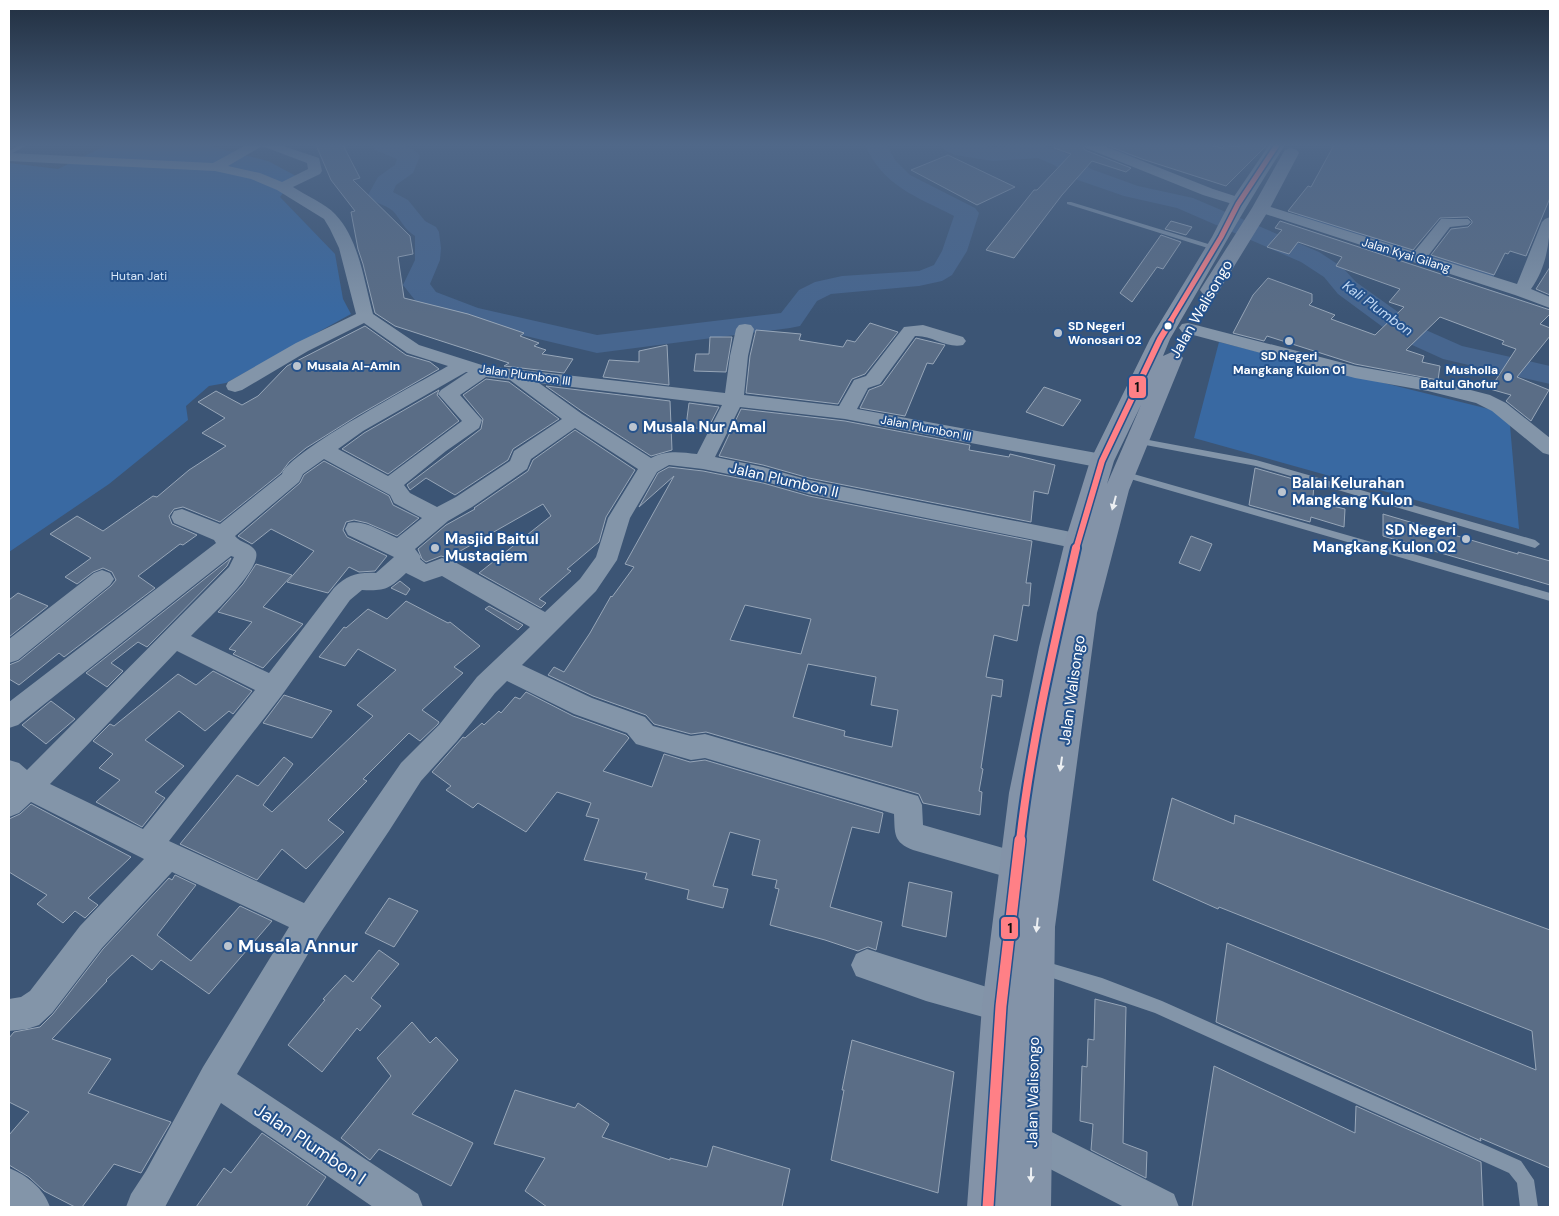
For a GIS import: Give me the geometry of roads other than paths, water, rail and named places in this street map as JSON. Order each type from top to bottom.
[{"type":"highway","points":[[988,1207],[1001,1006],[1025,793],[1065,652],[1078,542],[1112,468],[1126,414],[1160,339],[1225,242],[1239,202]]},
{"type":"highway","name":"Jalan Walisongo","points":[[1030,1207],[1037,927],[1065,652],[1083,613],[1112,468],[1138,441],[1178,344],[1188,328],[1225,242],[1264,202]]},
{"type":"street","points":[[235,386],[302,348],[365,316],[347,248],[338,229],[329,216],[305,202]]},
{"type":"street","name":"Jalan Kyai Gilang","points":[[1262,206],[1524,288],[1550,302]]},
{"type":"street","points":[[1420,255],[1446,222],[1463,222]]},
{"type":"street","points":[[1550,222],[1524,288],[1550,294]]},
{"type":"street","name":"Jalan Plumbon III","points":[[365,316],[413,349],[483,371],[845,413],[1112,468]]},
{"type":"street","points":[[1188,328],[1355,372],[1428,385],[1483,398],[1499,407],[1550,448]]},
{"type":"street","points":[[703,462],[734,399],[739,356],[745,329]]},
{"type":"street","points":[[845,413],[861,384],[873,380],[910,331],[932,332],[957,341]]},
{"type":"street","points":[[9,717],[226,539],[292,477],[293,471],[356,426],[464,365]]},
{"type":"street","points":[[389,486],[439,446],[472,423],[472,420],[448,394],[483,371]]},
{"type":"street","points":[[144,1207],[159,1184],[215,1079],[310,921],[379,822],[411,772],[448,733],[486,685],[588,585],[602,568],[610,550],[611,539],[619,518],[650,467],[575,419],[516,376]]},
{"type":"street","points":[[9,1015],[27,1013],[41,1002],[158,850],[273,687],[342,594],[353,584],[360,581],[382,582],[403,555],[438,517],[464,502],[520,464],[521,456],[575,419]]},
{"type":"street","points":[[323,449],[397,490],[402,498],[438,517]]},
{"type":"street","name":"Jalan Plumbon II","points":[[650,467],[665,459],[674,458],[703,462],[763,474],[790,483],[818,489],[1078,542]]},
{"type":"street","points":[[182,516],[226,539],[245,553],[245,561],[242,567],[173,638],[15,788],[158,850],[310,921]]},
{"type":"street","points":[[356,529],[403,555],[422,572],[426,573],[441,566],[445,567],[547,625]]},
{"type":"street","points":[[9,653],[102,579]]},
{"type":"street","points":[[173,638],[273,687]]},
{"type":"street","points":[[504,668],[583,706],[636,725],[645,736],[691,748],[705,746],[908,805],[907,825],[909,833],[913,836],[1018,866]]},
{"type":"street","points":[[867,965],[926,985],[1001,1006]]},
{"type":"street","name":"Jalan Plumbon I","points":[[215,1079],[405,1207]]},
{"type":"street","points":[[1032,1140],[1162,1207]]},
{"type":"street","points":[[9,1186],[32,1207]]},
{"type":"lane","points":[[1069,203],[1225,242]]},
{"type":"lane","points":[[1138,441],[1256,463],[1535,544]]},
{"type":"lane","points":[[1112,468],[1550,597]]},
{"type":"lane","points":[[1036,966],[1102,986],[1157,1006],[1515,1167],[1525,1180],[1529,1207]]},
{"type":"waterway","points":[[393,202],[400,205],[416,226],[427,232],[428,260],[416,285],[427,298],[469,314],[597,344],[790,320],[808,295],[825,288],[842,284],[919,279],[933,275],[943,270],[955,251],[967,213],[945,202]]},
{"type":"waterway","name":"Kali Plumbon","points":[[1179,202],[1310,257],[1333,272],[1347,288],[1409,333],[1453,353],[1550,375]]},
{"type":"waterway","points":[[1300,216],[1492,276]]},
{"type":"place","name":"SD Negeri Wonosari 02","points":[[1058,333]]},
{"type":"place","name":"SD Negeri Mangkang Kulon 01","points":[[1289,341]]},
{"type":"place","name":"Musala Al-Amin","points":[[297,366]]},
{"type":"place","name":"Musholla Baitul Ghofur","points":[[1508,377]]},
{"type":"place","name":"Musala Nur Amal","points":[[633,427]]},
{"type":"place","name":"Balai Kelurahan Mangkang Kulon","points":[[1282,492]]},
{"type":"place","name":"SD Negeri Mangkang Kulon 02","points":[[1466,539]]},
{"type":"place","name":"Masjid Baitul Mustaqiem","points":[[435,548]]},
{"type":"place","name":"Musala Annur","points":[[228,946]]},
{"type":"park label","name":"Hutan Jati","points":[[139,276]]}]
